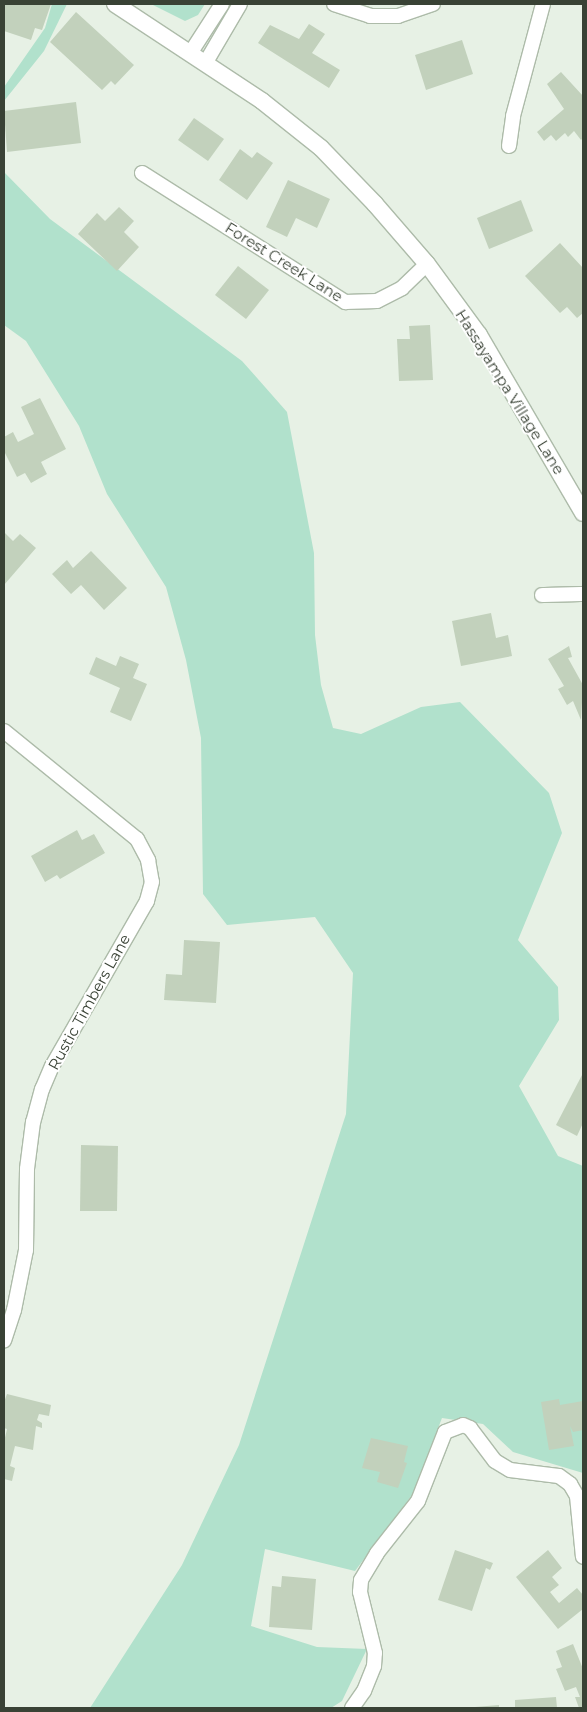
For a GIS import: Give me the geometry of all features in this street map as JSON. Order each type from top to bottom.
[{"type":"street","name":"Hassayampa Village Lane","points":[[114,4],[206,62],[321,148],[427,264],[479,335],[583,513]]},
{"type":"street","points":[[191,52],[222,4]]},
{"type":"street","points":[[206,62],[240,4]]},
{"type":"street","points":[[334,4],[370,16],[389,16],[416,12],[433,4]]},
{"type":"street","points":[[509,146],[513,116],[543,4]]},
{"type":"street","name":"Forest Creek Lane","points":[[142,173],[345,302],[377,301],[402,288],[427,264]]},
{"type":"street","points":[[542,595],[583,594]]},
{"type":"street","name":"Rustic Timbers Lane","points":[[4,731],[137,839],[148,860],[152,882],[147,901],[52,1066],[42,1089],[32,1122],[27,1169],[26,1250],[14,1310],[4,1340]]},
{"type":"street","points":[[352,1708],[370,1675],[375,1653],[361,1599],[361,1580],[377,1553],[418,1501],[445,1432],[462,1424],[470,1428],[495,1461],[510,1470],[558,1476],[570,1484],[577,1496],[583,1557]]},
{"type":"green space","points":[[52,4],[67,4],[44,51],[4,101],[4,87],[45,28]]},
{"type":"green space","points":[[151,4],[205,4],[198,15],[185,21]]},
{"type":"green space","points":[[4,172],[50,219],[242,361],[287,412],[314,553],[315,635],[321,685],[333,728],[361,734],[421,707],[460,702],[549,793],[562,833],[518,940],[558,987],[559,1020],[519,1086],[558,1156],[583,1166],[583,1473],[513,1452],[483,1424],[442,1418],[412,1495],[355,1571],[265,1549],[251,1626],[317,1647],[367,1649],[342,1701],[331,1708],[90,1708],[182,1565],[239,1445],[346,1114],[353,973],[315,917],[227,925],[203,894],[201,738],[186,660],[166,587],[107,494],[79,426],[26,341],[4,325]]},
{"type":"building","points":[[4,4],[51,4],[42,30],[35,28],[31,40],[4,31]]},
{"type":"building","points":[[76,12],[134,65],[115,85],[111,81],[102,90],[50,42]]},
{"type":"building","points":[[309,24],[325,34],[312,53],[340,70],[329,88],[258,43],[270,25],[299,39]]},
{"type":"building","points":[[462,40],[473,74],[426,90],[415,55]]},
{"type":"building","points":[[561,72],[583,96],[583,138],[581,140],[574,131],[568,137],[565,133],[556,141],[551,135],[544,141],[537,132],[564,109],[547,84]]},
{"type":"building","points":[[76,102],[81,143],[7,152],[4,111]]},
{"type":"building","points":[[194,118],[224,139],[208,161],[178,140]]},
{"type":"building","points":[[240,149],[252,158],[257,152],[273,163],[247,200],[219,180]]},
{"type":"building","points":[[288,180],[330,199],[317,228],[296,218],[287,237],[266,227]]},
{"type":"building","points":[[521,200],[533,231],[489,249],[477,218]]},
{"type":"building","points":[[119,207],[134,221],[124,232],[139,247],[117,271],[78,234],[97,213],[105,221]]},
{"type":"building","points":[[560,243],[583,268],[583,313],[577,318],[567,307],[560,313],[525,276]]},
{"type":"building","points":[[238,266],[269,290],[246,319],[215,295]]},
{"type":"building","points":[[430,325],[433,380],[399,381],[397,339],[410,339],[409,326]]},
{"type":"building","points":[[40,398],[66,449],[41,462],[47,474],[31,483],[25,473],[17,477],[4,451],[4,437],[13,432],[18,442],[34,434],[21,407]]},
{"type":"building","points":[[4,532],[13,541],[20,534],[36,548],[4,585]]},
{"type":"building","points":[[91,551],[127,588],[104,610],[81,585],[71,594],[52,574],[67,560],[73,568]]},
{"type":"building","points":[[491,613],[496,638],[508,635],[512,656],[461,666],[452,621]]},
{"type":"building","points":[[569,646],[572,657],[568,658],[583,685],[581,720],[573,701],[567,705],[558,689],[564,686],[548,659]]},
{"type":"building","points":[[120,656],[139,664],[133,678],[147,684],[131,721],[110,712],[120,688],[89,674],[96,657],[116,666]]},
{"type":"building","points":[[77,830],[82,840],[94,834],[105,853],[60,879],[57,875],[45,882],[31,856]]},
{"type":"building","points":[[184,940],[220,942],[216,1003],[164,1000],[166,974],[182,975]]},
{"type":"building","points":[[582,1075],[583,1123],[577,1136],[556,1125]]},
{"type":"building","points":[[81,1145],[118,1146],[117,1211],[80,1211]]},
{"type":"building","points":[[7,1394],[51,1405],[49,1416],[39,1414],[37,1420],[42,1423],[42,1428],[36,1426],[33,1450],[15,1446],[10,1466],[15,1468],[12,1481],[4,1479],[4,1442],[7,1429],[4,1428],[4,1402]]},
{"type":"building","points":[[559,1399],[560,1405],[583,1401],[583,1430],[573,1432],[570,1426],[574,1446],[549,1450],[541,1402]]},
{"type":"building","points":[[371,1438],[408,1446],[404,1462],[407,1463],[398,1488],[377,1482],[380,1472],[362,1468]]},
{"type":"building","points":[[455,1550],[493,1563],[490,1570],[486,1568],[472,1611],[438,1600]]},
{"type":"building","points":[[548,1550],[562,1568],[552,1577],[559,1585],[550,1592],[559,1603],[577,1588],[583,1595],[583,1609],[558,1629],[516,1577]]},
{"type":"building","points":[[282,1576],[316,1579],[312,1630],[269,1627],[272,1586],[281,1587]]},
{"type":"building","points":[[573,1644],[583,1669],[583,1708],[579,1708],[575,1697],[580,1697],[576,1687],[565,1691],[556,1669],[562,1667],[556,1651]]},
{"type":"building","points":[[556,1697],[557,1708],[515,1708],[515,1700]]},
{"type":"building","points":[[499,1705],[499,1708],[475,1708],[475,1707]]}]
